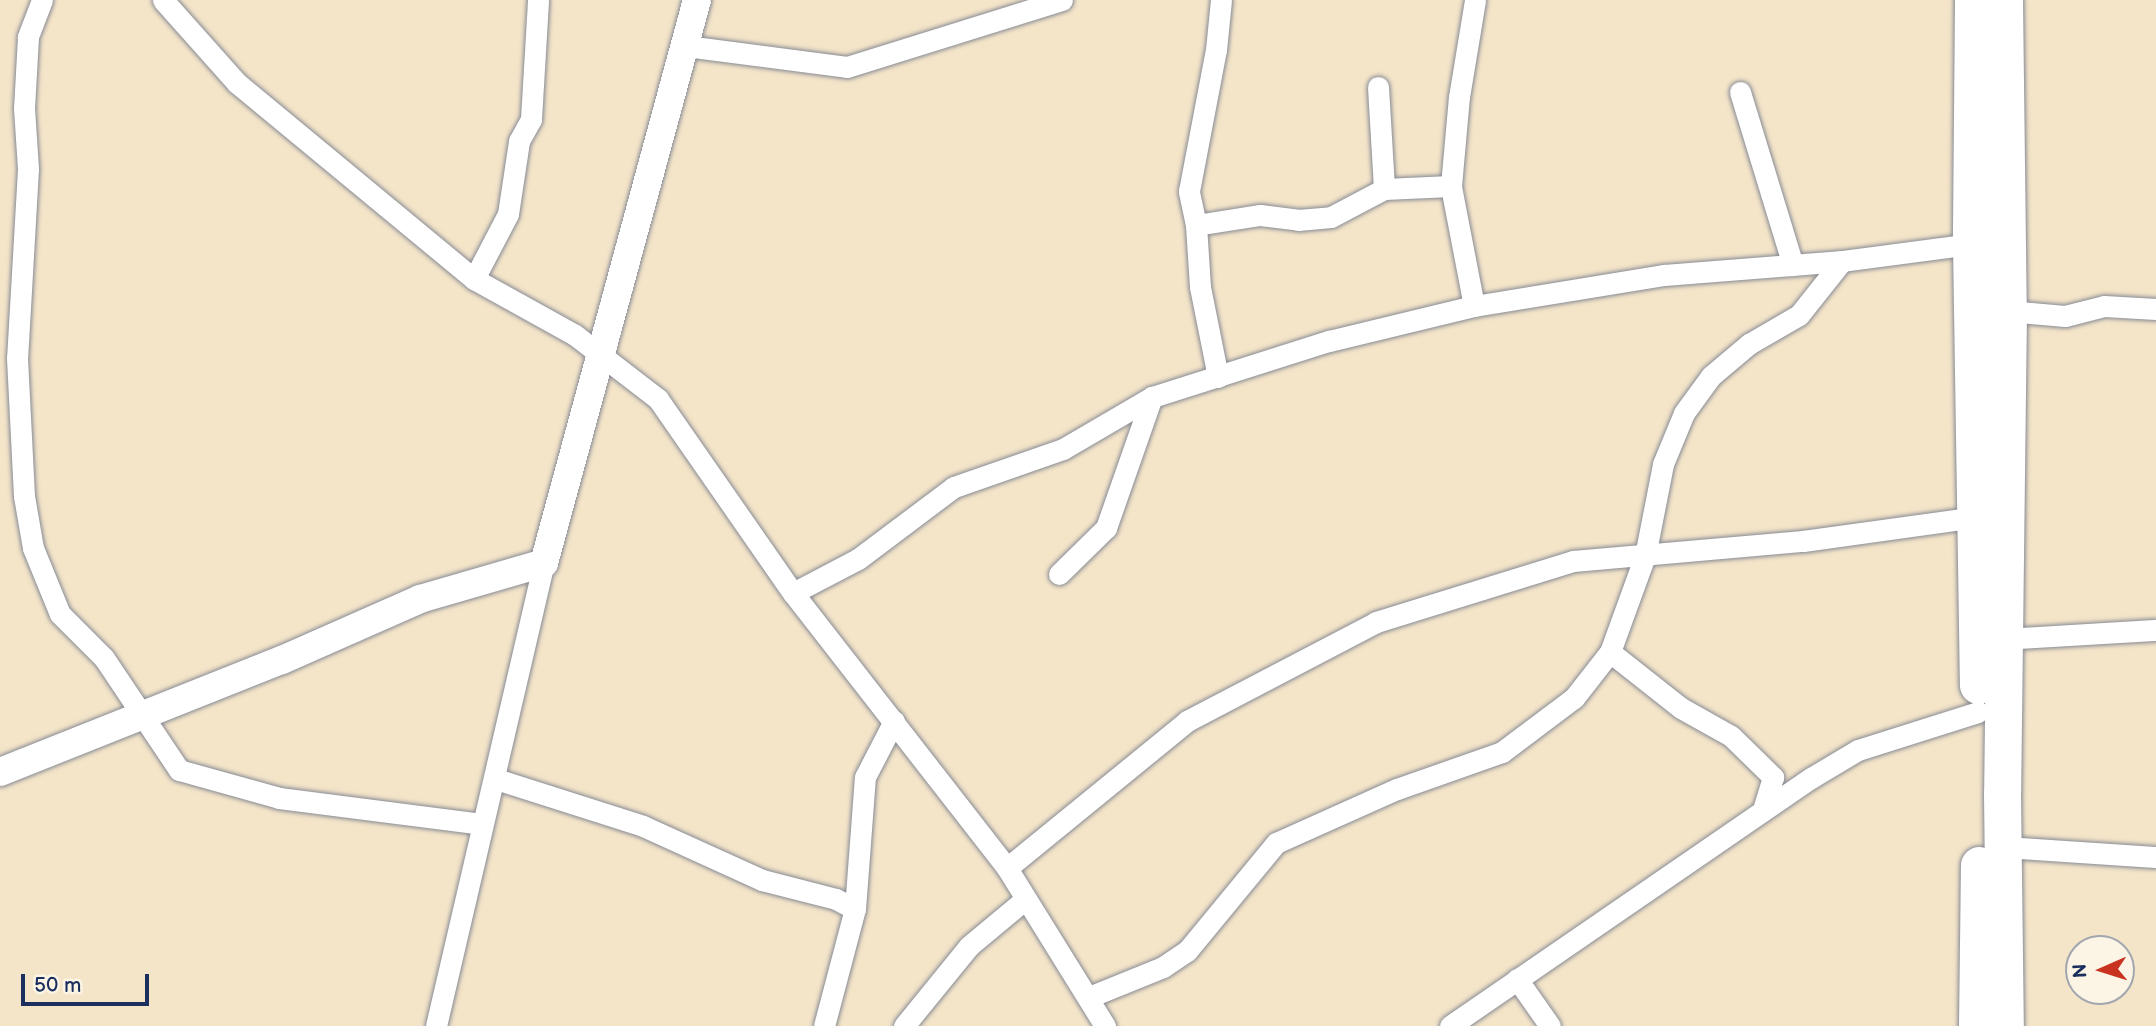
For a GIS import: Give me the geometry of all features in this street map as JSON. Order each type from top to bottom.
[{"type":"highway","points":[[1973,0],[1971,244],[1978,712],[1977,1026]]},
{"type":"highway","points":[[2004,0],[2008,311],[2003,639],[2005,1026]]},
{"type":"street","points":[[42,0],[28,37],[24,108],[28,169],[17,358],[24,496],[33,548],[60,614],[104,658],[140,717],[179,771],[279,798],[481,824]]},
{"type":"street","points":[[163,0],[237,83],[474,279],[604,355],[658,399],[793,593],[1007,868],[1023,901],[1089,997],[1105,1026]]},
{"type":"street","points":[[474,279],[508,214],[519,141],[531,119],[538,0]]},
{"type":"street","points":[[436,1026],[481,824],[496,779],[544,563],[604,355],[697,0]]},
{"type":"street","points":[[686,46],[847,68],[1062,0]]},
{"type":"street","points":[[1218,377],[1200,286],[1196,225],[1189,191],[1221,0]]},
{"type":"street","points":[[1474,306],[1451,186],[1459,97],[1475,0]]},
{"type":"street","points":[[1378,87],[1384,189]]},
{"type":"street","points":[[1740,92],[1793,264]]},
{"type":"street","points":[[1196,225],[1260,215],[1298,220],[1331,217],[1384,189],[1451,186]]},
{"type":"street","points":[[793,593],[858,559],[954,487],[1063,449],[1152,397],[1329,341],[1474,306],[1664,275],[1842,261],[1971,244]]},
{"type":"street","points":[[1089,997],[1163,967],[1187,951],[1276,844],[1397,789],[1502,752],[1574,698],[1610,652],[1645,556],[1663,464],[1684,413],[1711,376],[1749,344],[1799,315],[1842,261]]},
{"type":"street","points":[[2008,311],[2065,316],[2104,306],[2156,309]]},
{"type":"street","points":[[1059,574],[1106,528],[1152,397]]},
{"type":"street","points":[[1007,868],[1186,721],[1376,622],[1573,561],[1645,556],[1975,517]]},
{"type":"street","points":[[0,772],[140,717],[420,599],[544,563]]},
{"type":"street","points":[[2003,639],[2156,630]]},
{"type":"street","points":[[1610,652],[1681,708],[1731,736],[1773,777],[1764,807]]},
{"type":"street","points":[[1450,1026],[1764,807],[1858,750],[1978,712]]},
{"type":"street","points":[[830,1025],[855,909],[865,777],[894,721]]},
{"type":"street","points":[[496,779],[643,826],[762,880],[836,899],[855,909]]},
{"type":"street","points":[[2004,847],[2156,857]]},
{"type":"street","points":[[904,1026],[969,946],[1023,901]]},
{"type":"street","points":[[1517,979],[1550,1026]]}]
